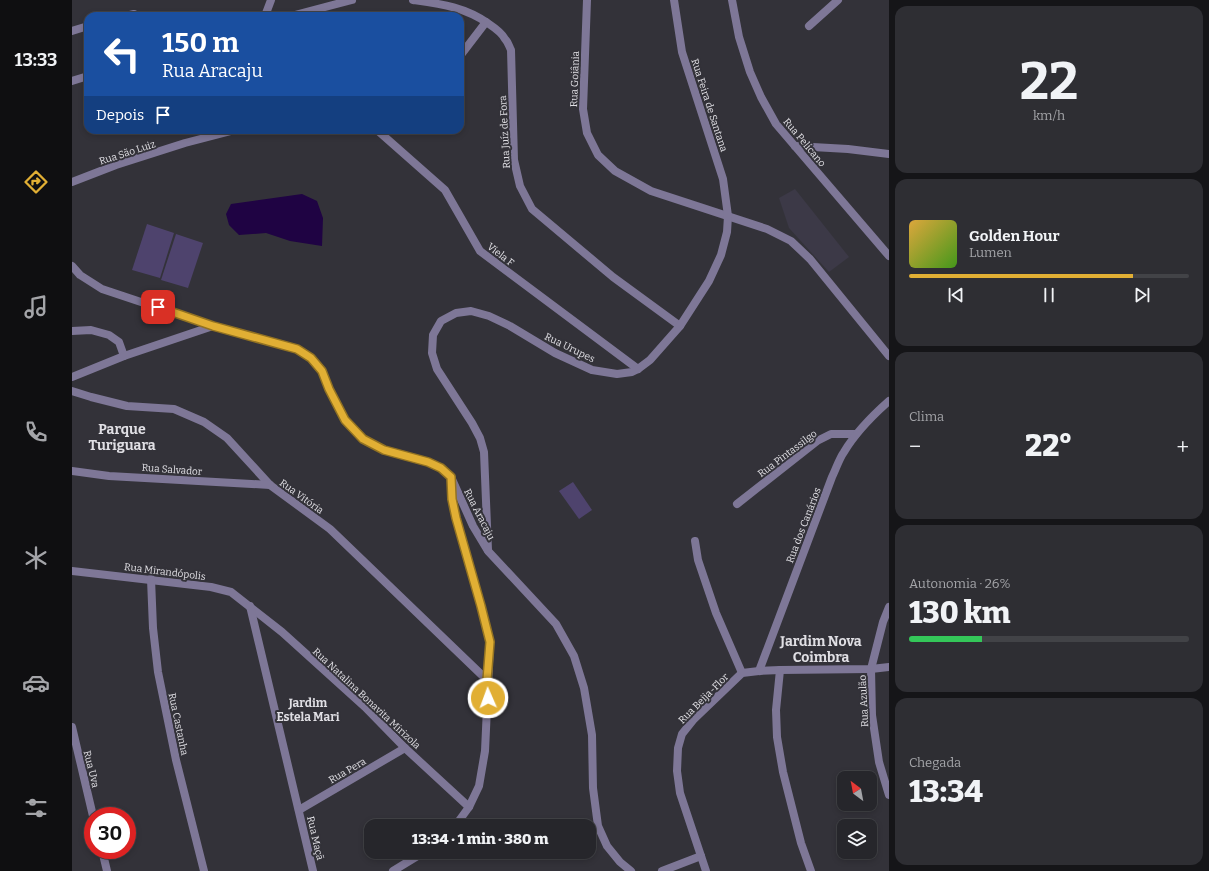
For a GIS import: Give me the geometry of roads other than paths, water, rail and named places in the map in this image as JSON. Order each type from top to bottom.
[{"type":"street","points":[[266,12],[271,0]]},
{"type":"street","points":[[306,12],[352,0]]},
{"type":"street","name":"Rua Juíz de Fora","points":[[413,0],[450,6],[466,11],[486,22],[505,38],[511,50],[514,160],[520,186],[532,209],[613,277],[680,326]]},
{"type":"street","name":"Rua Goiânia","points":[[587,0],[583,109],[587,133],[598,155],[615,171],[651,192],[728,216]]},
{"type":"street","name":"Rua Feira de Santana","points":[[674,0],[682,52],[723,179],[728,216]]},
{"type":"street","name":"Rua Pelicano","points":[[732,0],[739,37],[750,72],[761,97],[776,124],[889,256]]},
{"type":"street","points":[[809,26],[838,0]]},
{"type":"street","points":[[464,51],[486,22]]},
{"type":"street","points":[[72,31],[84,27]]},
{"type":"street","points":[[72,81],[84,77]]},
{"type":"street","name":"Rua São Luiz","points":[[72,182],[116,165],[185,143],[220,134]]},
{"type":"street","name":"Viela F","points":[[382,134],[445,190],[480,251],[638,369]]},
{"type":"street","points":[[795,146],[848,149],[889,154]]},
{"type":"street","points":[[728,216],[767,228],[791,241],[810,259],[889,356]]},
{"type":"street","name":"Rua Urupes","points":[[488,551],[484,452],[480,438],[472,423],[437,369],[432,352],[433,335],[441,321],[456,313],[471,311],[489,316],[510,326],[554,353],[592,370],[617,374],[632,372],[650,360],[680,326],[709,281],[721,255],[727,232],[728,216]]},
{"type":"street","name":"Rua Aracaju","points":[[72,266],[80,275],[102,289],[213,326],[297,349],[311,358],[322,371],[329,389],[345,420],[363,439],[384,450],[428,462],[441,468],[451,477],[473,526],[488,551],[556,624],[574,656],[584,688],[592,735],[593,788],[598,826],[607,846],[620,862],[631,871]]},
{"type":"street","points":[[72,377],[124,356],[213,326]]},
{"type":"street","points":[[72,331],[91,330],[109,335],[119,342],[124,356]]},
{"type":"street","name":"Rua Vitória","points":[[72,391],[127,406],[174,409],[204,422],[227,438],[270,486],[330,529],[487,680]]},
{"type":"street","name":"Rua dos Canários","points":[[759,671],[832,477],[843,452],[871,417],[889,401]]},
{"type":"street","name":"Rua Pintassilgo","points":[[737,504],[817,440],[831,434],[856,434]]},
{"type":"street","name":"Rua Salvador","points":[[72,471],[109,476],[270,486]]},
{"type":"street","points":[[451,477],[452,499],[456,518],[490,642],[487,680],[488,698],[485,751],[479,786],[461,819]]},
{"type":"street","points":[[695,541],[698,560],[716,613],[742,674]]},
{"type":"street","name":"Rua Mirandópolis","points":[[72,571],[211,587],[230,592],[250,606]]},
{"type":"street","name":"Rua Castanha","points":[[151,579],[153,628],[158,672],[176,760],[204,871]]},
{"type":"street","name":"Rua Natalina Bonavita Mirizola","points":[[250,606],[282,632],[348,692],[405,748],[469,806]]},
{"type":"street","name":"Rua Maçã","points":[[250,606],[313,871]]},
{"type":"street","name":"Rua Azulão","points":[[889,608],[883,622],[871,669],[873,723],[879,762],[889,795]]},
{"type":"street","name":"Rua Beija-Flor","points":[[706,871],[680,794],[677,772],[678,748],[682,734],[694,719],[742,674],[759,671],[780,670],[871,669],[889,667]]},
{"type":"street","points":[[780,670],[776,710],[777,737],[801,843],[811,871]]},
{"type":"street","name":"Rua Uva","points":[[72,727],[91,807]]},
{"type":"street","name":"Rua Pera","points":[[298,810],[405,748]]},
{"type":"street","points":[[662,871],[701,856]]},
{"type":"street","points":[[104,859],[107,871]]},
{"type":"street","points":[[393,871],[413,859]]},
{"type":"district","name":"Parque Turiguara","points":[[122,438]]},
{"type":"district","name":"Jardim Nova Coimbra","points":[[821,650]]},
{"type":"district","name":"Jardim Estela Mari","points":[[308,710]]}]
